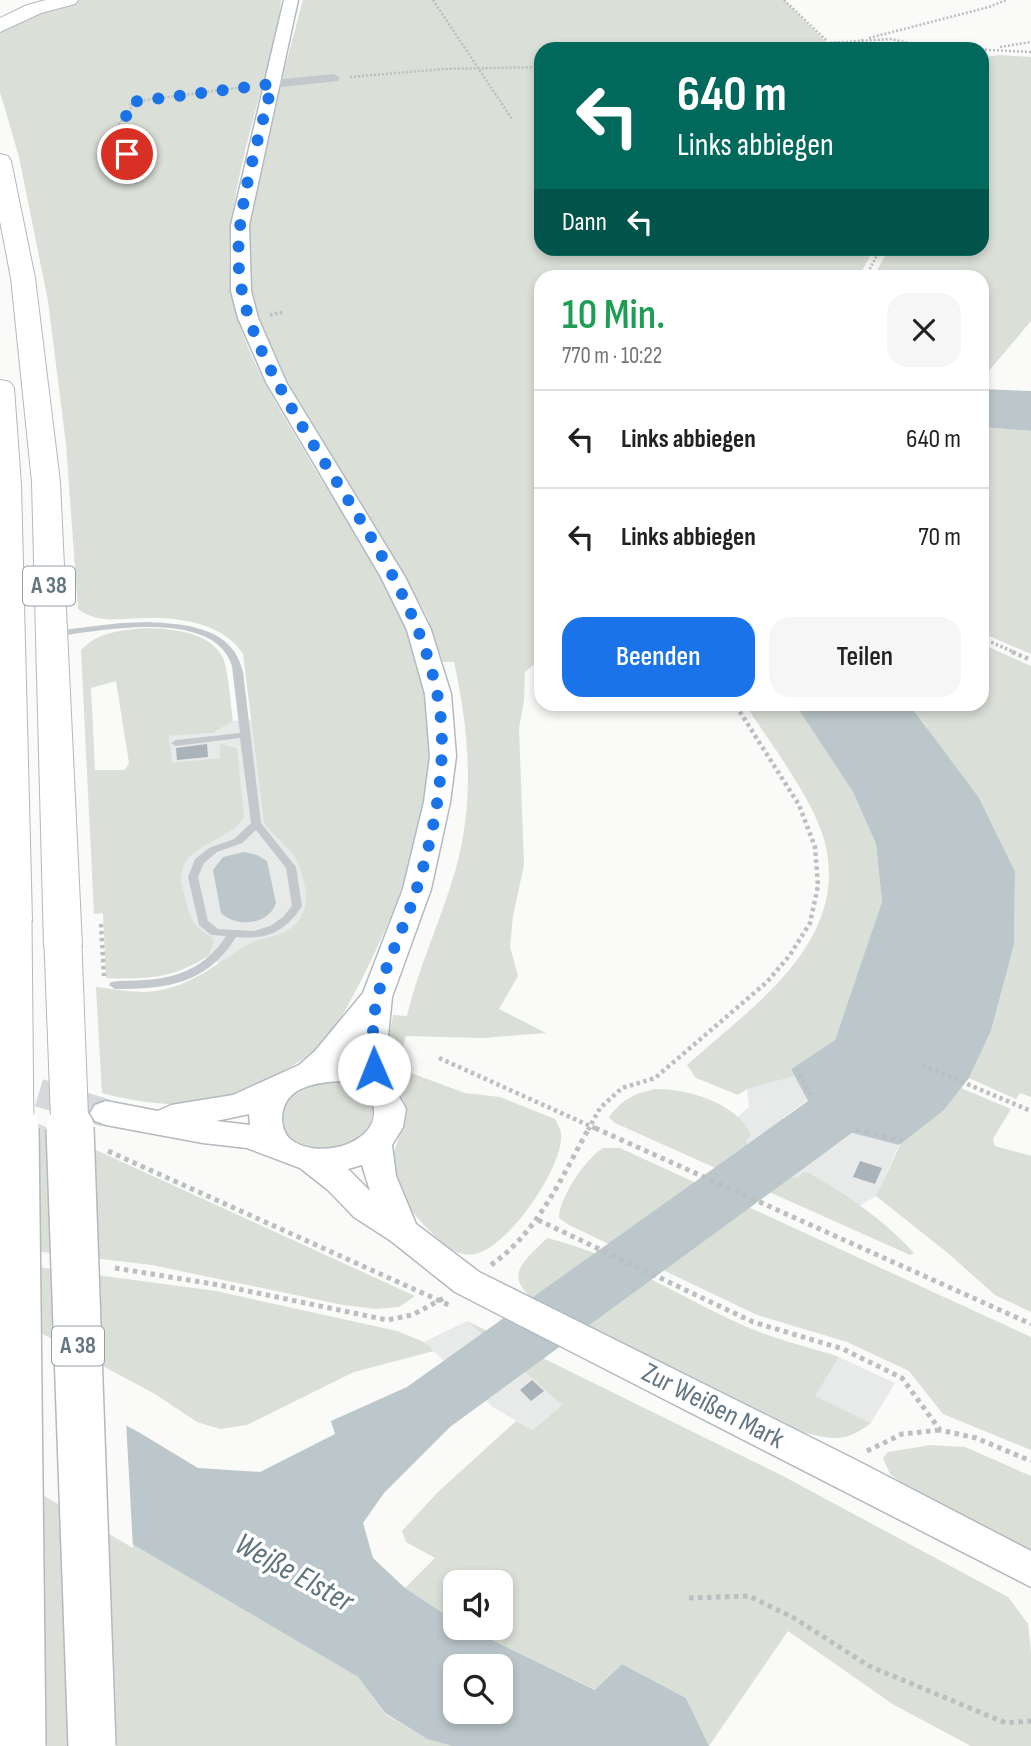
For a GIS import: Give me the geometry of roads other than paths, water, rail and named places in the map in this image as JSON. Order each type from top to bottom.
[{"type":"highway","points":[[0,26],[33,9],[68,0]]},
{"type":"highway","name":"A 38","points":[[0,160],[21,265],[34,356],[46,482],[50,635],[89,944],[92,1746]]},
{"type":"highway","name":"A 38","points":[[0,388],[7,485],[22,1746]]},
{"type":"main road","points":[[291,0],[240,225],[239,268],[248,318],[276,382],[393,577],[414,619],[438,694],[443,756],[437,802],[417,889],[377,997],[372,1045],[377,1084],[390,1107],[390,1119],[376,1142]]},
{"type":"main road","points":[[311,1072],[326,1059],[377,997]]},
{"type":"main road","name":"Zur Weißen Mark","points":[[146,1120],[238,1106],[311,1072],[347,1071],[377,1084]]},
{"type":"main road","points":[[277,1090],[270,1099],[264,1119],[271,1138],[278,1146]]},
{"type":"main road","name":"Zur Weißen Mark","points":[[106,1113],[196,1130],[253,1137],[312,1160],[326,1161],[354,1156],[376,1142],[380,1176],[386,1196],[403,1232]]},
{"type":"main road","name":"Zur Weißen Mark","points":[[312,1160],[340,1181],[366,1208],[403,1232],[467,1282],[841,1470],[1031,1570]]},
{"type":"street","points":[[272,84],[334,78]]},
{"type":"lane","points":[[50,635],[140,624],[170,625],[195,630],[216,639],[232,654],[238,678],[256,824],[291,867],[297,906],[287,919],[274,929],[254,935],[215,932],[203,922],[193,877],[199,861],[213,850],[239,841],[256,824]]},
{"type":"lane","points":[[176,743],[245,735]]},
{"type":"lane","points":[[115,985],[142,986],[175,981],[206,968],[225,950],[232,935]]},
{"type":"water","points":[[989,389],[1031,391],[1031,431],[989,428]]},
{"type":"water","name":"Weiße Elster","points":[[800,711],[914,711],[979,798],[1015,872],[1014,945],[991,1031],[969,1078],[944,1110],[899,1145],[852,1133],[450,1427],[384,1493],[363,1523],[373,1558],[405,1588],[443,1613],[443,1640],[492,1640],[595,1690],[622,1664],[686,1698],[709,1746],[452,1746],[427,1739],[385,1713],[358,1677],[0,1466],[0,1357],[140,1433],[198,1468],[260,1472],[335,1434],[331,1421],[407,1387],[808,1101],[791,1069],[835,1040],[882,902],[876,844],[853,792]]},
{"type":"water","points":[[244,852],[267,861],[276,903],[267,916],[252,922],[235,921],[221,913],[213,870],[223,857]]},
{"type":"tunnel","points":[[0,1077],[33,1091],[106,1113]]}]
